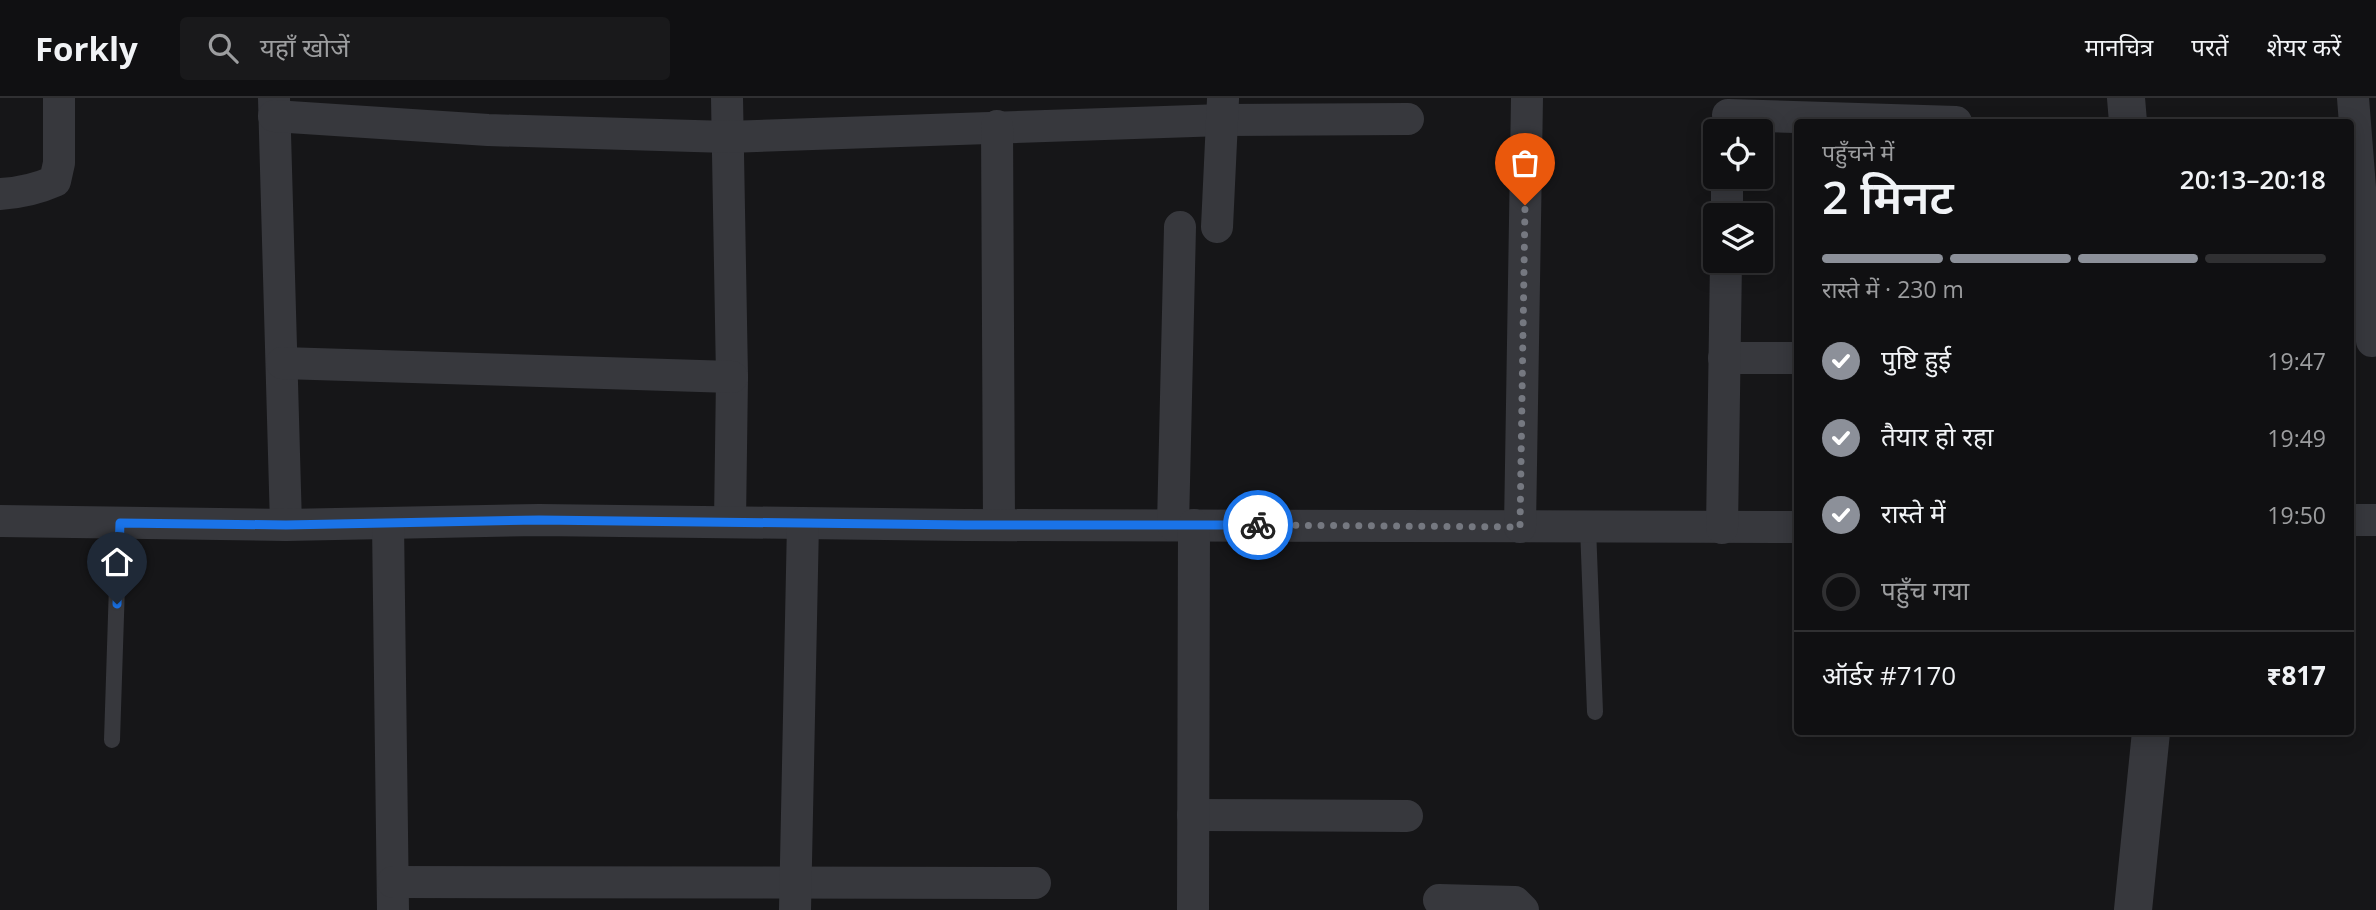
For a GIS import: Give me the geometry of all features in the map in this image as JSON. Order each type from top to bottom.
[{"type":"street","points":[[0,194],[18,194],[55,181],[59,163],[59,98]]},
{"type":"street","points":[[727,98],[732,377],[730,522]]},
{"type":"street","points":[[1520,527],[1527,98]]},
{"type":"street","points":[[2126,98],[2128,119]]},
{"type":"street","points":[[2353,98],[2366,341]]},
{"type":"street","points":[[286,525],[274,107],[488,130],[728,137],[996,126],[1223,109],[1408,119]]},
{"type":"street","points":[[1217,227],[1223,109]]},
{"type":"street","points":[[1728,115],[1858,119]]},
{"type":"street","points":[[996,126],[999,524]]},
{"type":"street","points":[[1180,227],[1193,910]]},
{"type":"street","points":[[1722,528],[1726,273]]},
{"type":"street","points":[[1724,358],[1794,358]]},
{"type":"street","points":[[282,363],[732,377]]},
{"type":"street","points":[[0,521],[286,525],[539,520],[1794,527]]},
{"type":"street","points":[[2354,520],[2376,520]]},
{"type":"street","points":[[388,523],[393,896],[795,897],[1035,883]]},
{"type":"street","points":[[795,897],[803,523]]},
{"type":"street","points":[[2133,910],[2151,735]]},
{"type":"street","points":[[1193,815],[1407,816]]},
{"type":"street","points":[[1438,900],[1516,902],[1523,910]]},
{"type":"lane","points":[[112,740],[120,523]]},
{"type":"lane","points":[[1588,527],[1595,712]]},
{"type":"way so far","points":[[1258,525],[1520,527],[1525,205]]},
{"type":"route","points":[[117,604],[120,523],[286,525],[539,520],[1258,525]]}]
